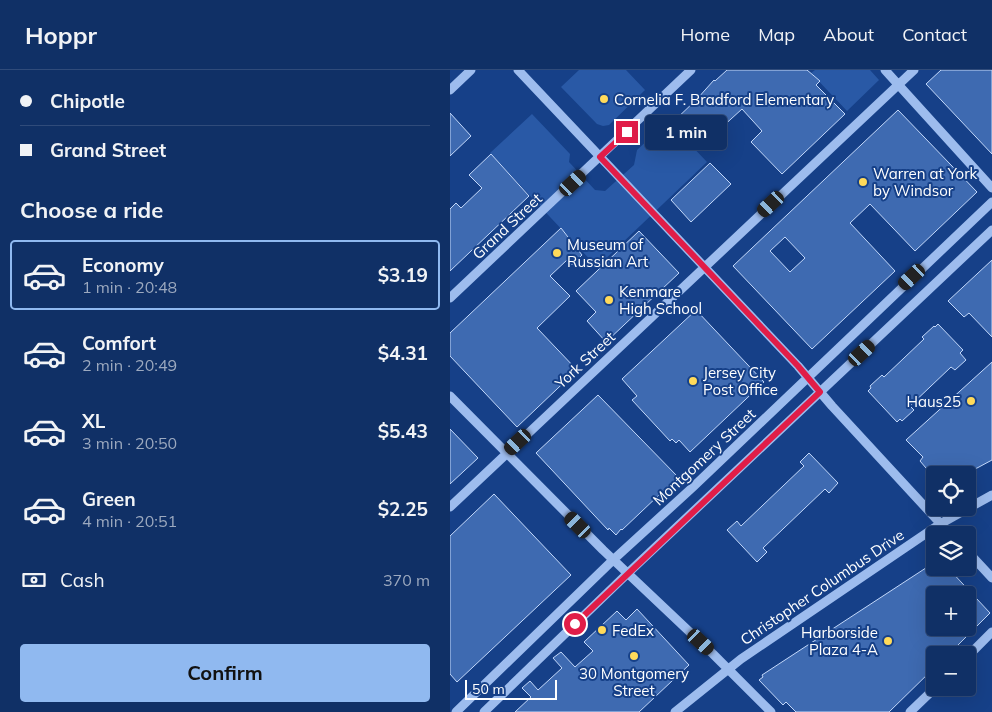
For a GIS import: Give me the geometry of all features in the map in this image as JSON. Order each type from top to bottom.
[{"type":"street","points":[[450,90],[471,70]]},
{"type":"street","points":[[518,70],[704,266],[940,524]]},
{"type":"street","name":"Grand Street","points":[[450,298],[691,70]]},
{"type":"street","points":[[885,70],[992,188]]},
{"type":"street","name":"York Street","points":[[450,507],[914,70]]},
{"type":"street","name":"Montgomery Street","points":[[456,712],[613,560],[693,487],[992,202]]},
{"type":"street","points":[[484,712],[628,573],[992,230]]},
{"type":"street","points":[[450,396],[613,560],[728,669],[770,712]]},
{"type":"street","name":"Christopher Columbus Drive","points":[[674,712],[728,669],[940,524],[992,494]]},
{"type":"street","points":[[976,561],[992,578]]},
{"type":"street","points":[[976,648],[992,632]]},
{"type":"street","points":[[910,712],[927,696]]},
{"type":"shaded area","name":"Cornelia F. Bradford Elementary","points":[[579,70],[626,70],[645,90],[609,125],[603,126],[597,124],[561,87]]},
{"type":"shaded area","points":[[815,70],[870,70],[879,80],[847,111],[811,73]]},
{"type":"shaded area","points":[[532,114],[570,154],[569,162],[595,190],[605,191],[634,165],[637,150],[668,121],[707,162],[597,267],[490,153]]},
{"type":"building","points":[[727,70],[807,70],[820,81],[816,85],[845,114],[782,174],[751,142],[762,131],[742,109],[698,149],[673,122],[714,80]]},
{"type":"building","points":[[941,70],[992,70],[992,154],[926,84]]},
{"type":"building","points":[[898,110],[977,192],[915,251],[870,204],[850,223],[895,271],[812,349],[733,266]],"holes":[[[785,237],[805,258],[790,272],[770,251]]]},
{"type":"building","points":[[450,113],[471,136],[450,156]]},
{"type":"building","points":[[491,154],[529,196],[450,271],[450,209],[456,203],[461,208],[482,188],[469,175]]},
{"type":"building","points":[[710,163],[731,184],[691,222],[671,200]]},
{"type":"building","points":[[561,228],[582,255],[572,265],[567,260],[550,276],[570,296],[537,328],[577,370],[517,427],[450,356],[450,333]]},
{"type":"building","name":"Kenmare High School","points":[[639,231],[679,273],[606,342],[587,321],[596,312],[576,291]]},
{"type":"building","points":[[992,260],[992,337],[969,313],[964,317],[948,301]]},
{"type":"building","name":"Jersey City Post Office","points":[[696,310],[764,382],[690,452],[679,440],[676,443],[672,439],[670,441],[632,400],[637,396],[622,379]]},
{"type":"building","points":[[938,324],[963,350],[960,353],[966,360],[955,370],[951,367],[910,406],[914,410],[902,421],[900,419],[897,422],[868,391],[871,388],[870,386],[882,375],[884,377],[924,339],[922,337]]},
{"type":"building","name":"Haus25","points":[[992,362],[992,460],[976,469],[976,466],[926,466],[926,468],[920,461],[923,457],[906,440]]},
{"type":"building","points":[[598,395],[678,477],[616,535],[609,528],[608,530],[536,453]]},
{"type":"building","points":[[450,429],[478,458],[450,484]]},
{"type":"building","points":[[809,453],[838,483],[829,493],[825,489],[763,548],[767,552],[757,562],[727,530],[737,521],[741,526],[804,466],[800,462]]},
{"type":"building","points":[[494,494],[571,575],[457,682],[450,674],[450,536]]},
{"type":"building","name":"Harborside Plaza 4-A","points":[[926,568],[926,576],[955,576],[965,586],[926,586],[926,636],[967,636],[957,646],[926,646],[926,676],[889,712],[796,712],[786,702],[783,705],[759,680],[763,677],[762,675]]},
{"type":"building","name":"Harborside Plaza 4-A","points":[[976,598],[990,613],[976,627]]},
{"type":"building","name":"30 Montgomery Street","points":[[637,609],[689,665],[639,712],[515,712],[531,697],[522,688],[530,681],[538,690],[562,668],[553,658],[561,652],[575,667],[593,651],[584,642],[617,611],[626,620]]},
{"type":"place","name":"Cornelia F. Bradford Elementary","points":[[604,99]]},
{"type":"place","name":"Warren at York by Windsor","points":[[863,182]]},
{"type":"place","name":"Museum of Russian Art","points":[[557,253]]},
{"type":"place","name":"Kenmare High School","points":[[609,300]]},
{"type":"place","name":"Jersey City Post Office","points":[[693,381]]},
{"type":"place","name":"Haus25","points":[[971,401]]},
{"type":"place","name":"FedEx","points":[[602,630]]},
{"type":"place","name":"Harborside Plaza 4-A","points":[[888,641]]},
{"type":"place","name":"30 Montgomery Street","points":[[634,656]]},
{"type":"route","points":[[575,624],[820,392],[798,366],[600,157],[627,132]]}]
